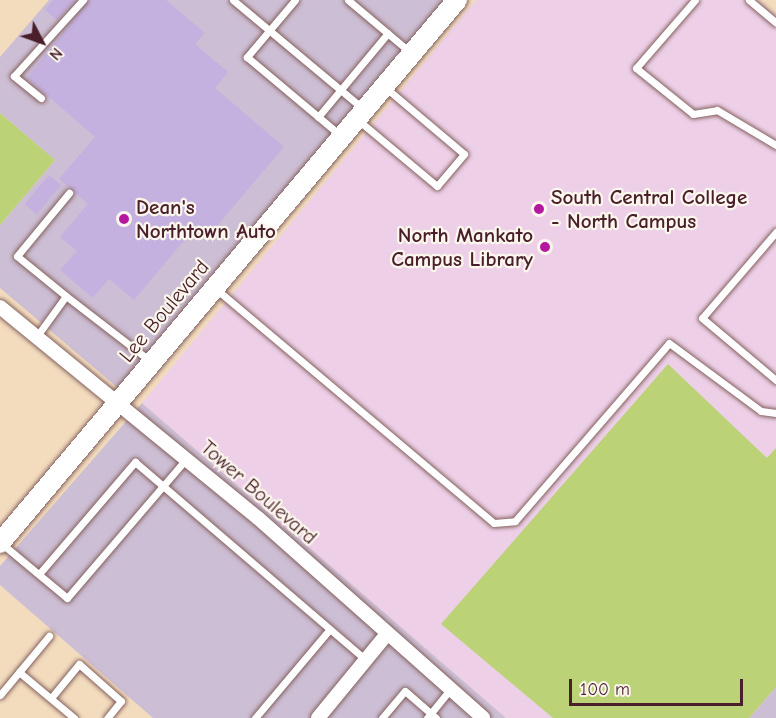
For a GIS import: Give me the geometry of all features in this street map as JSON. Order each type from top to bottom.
[{"type":"street","name":"Lee Boulevard","points":[[0,543],[457,0]]},
{"type":"street","name":"Tower Boulevard","points":[[0,307],[120,401],[187,458],[483,718]]},
{"type":"street","points":[[318,718],[387,634]]},
{"type":"lane","points":[[40,98],[14,76],[83,0]]},
{"type":"lane","points":[[233,0],[341,90],[361,115],[437,186],[464,154],[384,87]]},
{"type":"lane","points":[[295,0],[247,57],[342,137]]},
{"type":"lane","points":[[348,0],[412,54]]},
{"type":"lane","points":[[695,0],[636,68],[693,114],[725,112],[776,145]]},
{"type":"lane","points":[[748,0],[776,23]]},
{"type":"lane","points":[[318,117],[388,33]]},
{"type":"lane","points":[[69,193],[16,256],[152,362]]},
{"type":"lane","points":[[776,232],[702,318],[776,380]]},
{"type":"lane","points":[[215,288],[494,524],[515,521],[669,343],[761,411],[776,413]]},
{"type":"lane","points":[[37,336],[66,296]]},
{"type":"lane","points":[[0,543],[67,597],[187,458]]},
{"type":"lane","points":[[39,574],[135,462],[366,660]]},
{"type":"lane","points":[[255,718],[330,629]]},
{"type":"lane","points":[[0,695],[50,636]]},
{"type":"lane","points":[[51,698],[79,664],[121,701],[107,718]]},
{"type":"lane","points":[[20,672],[74,718]]},
{"type":"lane","points":[[382,718],[405,691],[431,716],[450,690]]},
{"type":"shaded area","points":[[49,0],[446,0],[118,388],[0,288],[0,225],[55,160],[0,113],[0,57]]},
{"type":"shaded area","name":"South Central College - North Campus","points":[[476,0],[758,0],[776,16],[776,687],[749,718],[506,718],[142,403]]},
{"type":"shaded area","points":[[142,403],[506,718],[153,718],[0,585],[0,566]]},
{"type":"shaded area","points":[[776,687],[776,718],[749,718]]},
{"type":"green space","points":[[0,113],[55,160],[0,225]]},
{"type":"green space","points":[[668,364],[767,458],[776,448],[776,687],[749,718],[553,718],[441,624]]},
{"type":"building","points":[[53,0],[75,0],[57,20],[45,10]]},
{"type":"building","points":[[89,0],[166,0],[205,33],[195,44],[228,72],[215,88],[284,147],[210,234],[198,224],[134,300],[109,279],[93,298],[60,270],[77,251],[60,237],[88,204],[59,179],[95,137],[27,78]]},
{"type":"building","points":[[49,175],[61,185],[37,214],[25,204]]},
{"type":"place","name":"South Central College - North Campus","points":[[539,209]]},
{"type":"place","name":"Dean's Northtown Auto","points":[[124,219]]},
{"type":"place","name":"North Mankato Campus Library","points":[[545,247]]}]
